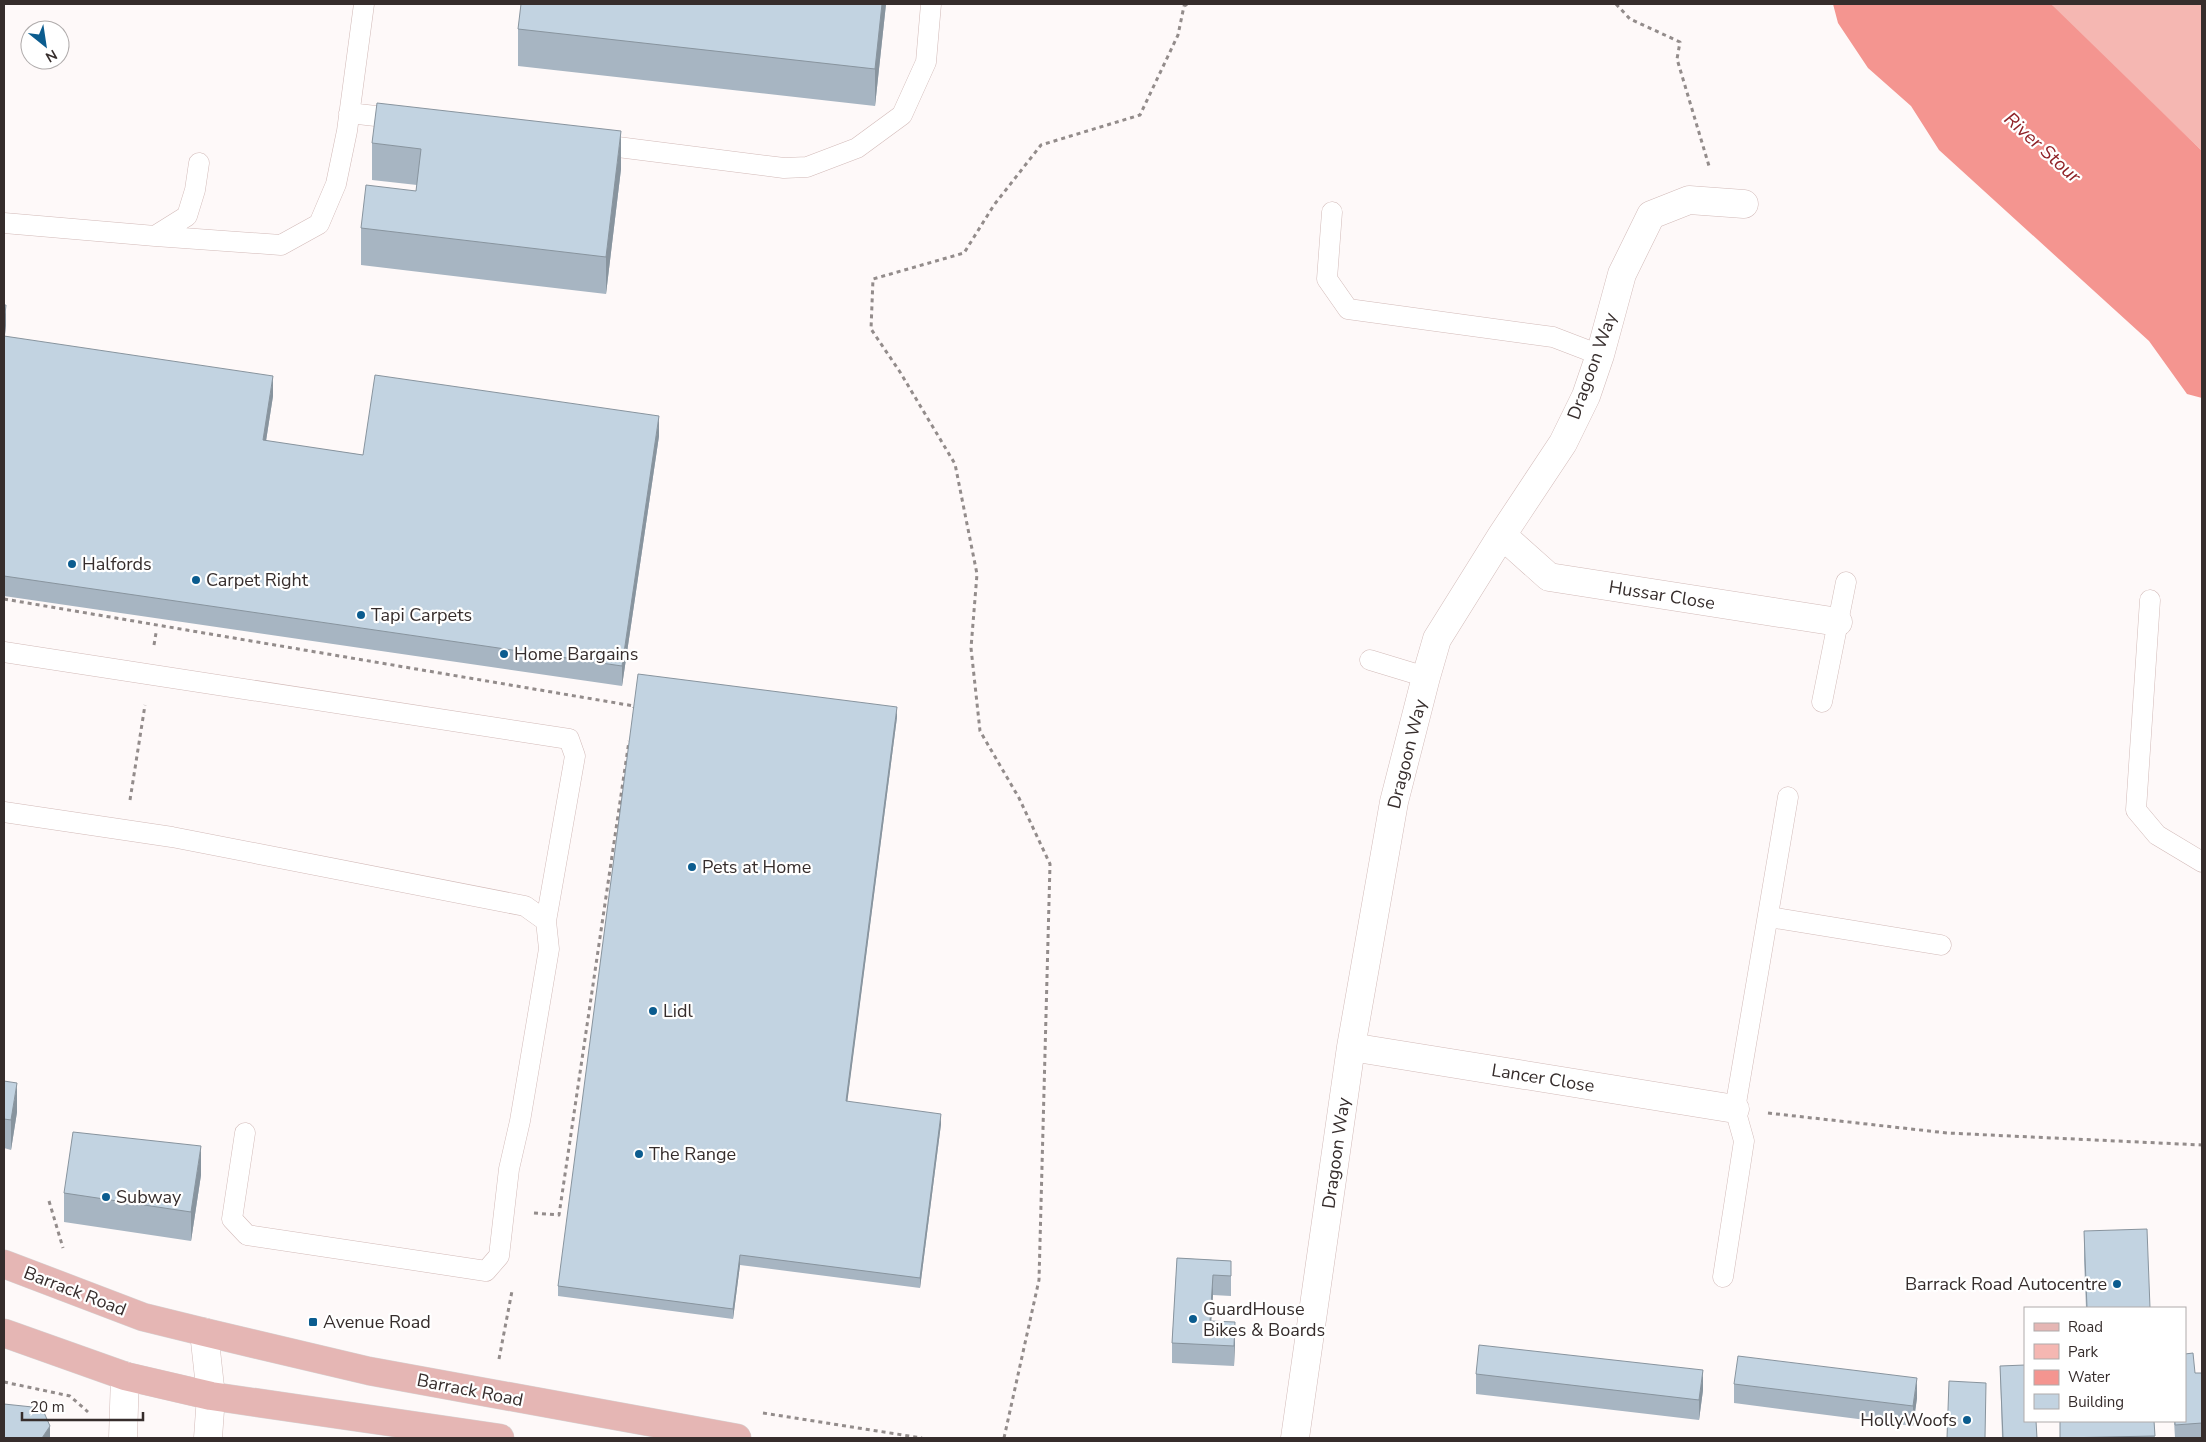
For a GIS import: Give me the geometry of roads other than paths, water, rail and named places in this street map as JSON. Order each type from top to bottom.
[{"type":"main road","name":"Barrack Road","points":[[4,1264],[144,1316],[204,1332],[369,1371],[737,1438]]},
{"type":"main road","points":[[4,1333],[125,1376],[211,1396],[500,1438]]},
{"type":"street","name":"Dragoon Way","points":[[1295,1438],[1351,1047],[1394,802],[1437,640],[1502,536],[1563,444],[1586,396],[1600,355],[1622,274],[1651,214],[1689,200],[1732,203]]},
{"type":"street","name":"Hussar Close","points":[[1502,536],[1549,576],[1838,622]]},
{"type":"street","name":"Lancer Close","points":[[1351,1047],[1735,1109]]},
{"type":"street","points":[[204,1332],[211,1396],[208,1438]]},
{"type":"street","points":[[124,1438],[125,1376]]},
{"type":"lane","points":[[4,223],[281,245],[319,224],[336,184],[349,112],[364,4]]},
{"type":"lane","points":[[573,141],[784,168],[807,167],[816,164],[857,148],[902,115],[926,62],[931,4]]},
{"type":"lane","points":[[349,112],[417,121]]},
{"type":"lane","points":[[155,236],[187,216],[195,190],[199,163]]},
{"type":"lane","points":[[1332,212],[1328,279],[1348,309],[1553,337],[1600,355]]},
{"type":"lane","points":[[1822,702],[1846,582]]},
{"type":"lane","points":[[2150,600],[2136,810],[2157,835],[2202,862]]},
{"type":"lane","points":[[4,652],[569,739],[575,756],[546,921],[549,949],[510,1169],[499,1256],[486,1271],[247,1235],[232,1219],[245,1133]]},
{"type":"lane","points":[[1370,660],[1426,677]]},
{"type":"lane","points":[[1723,1276],[1744,1141],[1735,1109],[1788,797]]},
{"type":"lane","points":[[4,812],[125,829],[525,906],[546,921]]},
{"type":"lane","points":[[1769,917],[1941,945]]},
{"type":"water","name":"River Stour","points":[[1833,4],[2051,4],[2202,151],[2202,398],[2187,394],[2149,341],[1939,150],[1911,106],[1868,68],[1838,23]]},
{"type":"place","name":"Halfords","points":[[72,564]]},
{"type":"place","name":"Carpet Right","points":[[196,580]]},
{"type":"place","name":"Tapi Carpets","points":[[361,615]]},
{"type":"place","name":"Home Bargains","points":[[504,654]]},
{"type":"place","name":"Pets at Home","points":[[692,867]]},
{"type":"place","name":"Lidl","points":[[653,1011]]},
{"type":"place","name":"The Range","points":[[639,1154]]},
{"type":"place","name":"Subway","points":[[106,1197]]},
{"type":"place","name":"Barrack Road Autocentre","points":[[2117,1284]]},
{"type":"place","name":"GuardHouse Bikes & Boards","points":[[1193,1319]]},
{"type":"place","name":"Avenue Road","points":[[313,1322]]},
{"type":"place","name":"HollyWoofs","points":[[1967,1420]]}]
